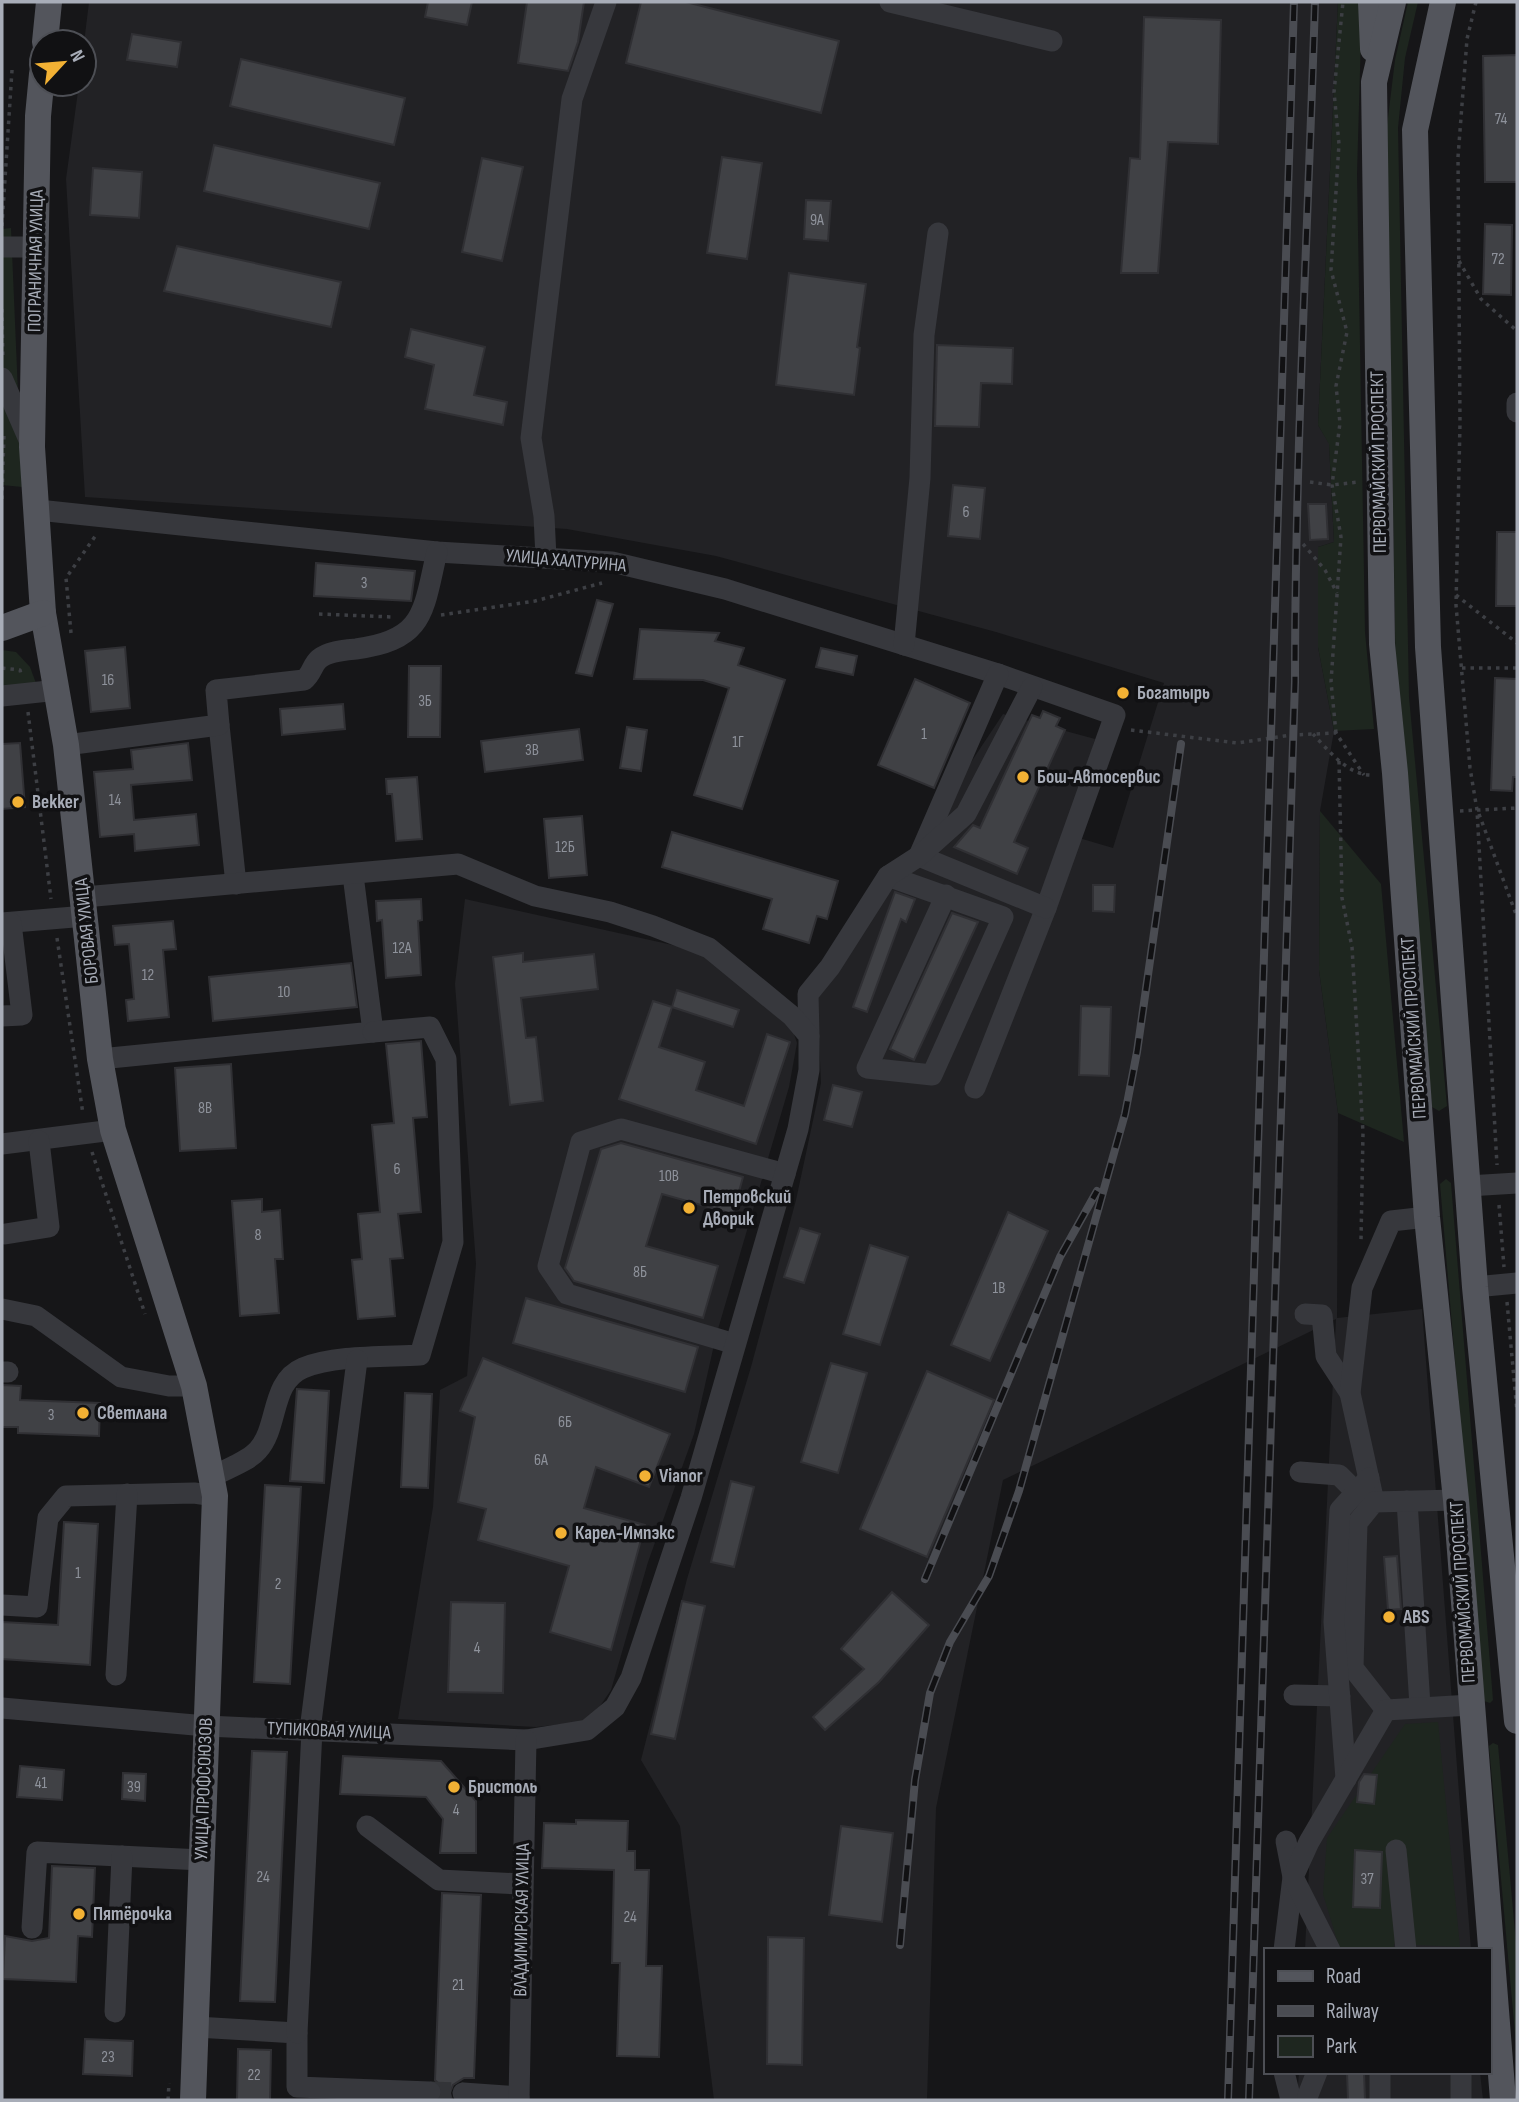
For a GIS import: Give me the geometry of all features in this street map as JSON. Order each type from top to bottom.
[{"type":"main road","points":[[46,28],[49,2]]},
{"type":"main road","points":[[1371,2],[1374,82]]},
{"type":"main road","name":"ПЕРВОМАЙСКИЙ ПРОСПЕКТ","points":[[1394,2],[1374,82],[1382,644],[1395,773],[1427,1217],[1456,1500],[1488,1948]]},
{"type":"main road","name":"ПЕРВОМАЙСКИЙ ПРОСПЕКТ","points":[[1443,2],[1415,130],[1429,648],[1475,1287],[1512,1598],[1517,1721]]},
{"type":"main road","name":"ПОГРАНИЧНАЯ УЛИЦА","points":[[32,447],[40,98]]},
{"type":"main road","name":"БОРОВАЯ УЛИЦА","points":[[32,447],[43,613],[66,745],[100,1059],[113,1130],[194,1385],[213,1487]]},
{"type":"main road","points":[[2,628],[43,613]]},
{"type":"main road","points":[[1422,1152],[1465,1147]]},
{"type":"main road","name":"УЛИЦА ПРОФСОЮЗОВ","points":[[193,2100],[213,1487]]},
{"type":"main road","points":[[1472,1714],[1517,1721]]},
{"type":"main road","name":"ПЕРВОМАЙСКИЙ ПРОСПЕКТ","points":[[1492,2008],[1503,2100]]},
{"type":"main road","name":"ПЕРВОМАЙСКИЙ ПРОСПЕКТ","points":[[1498,2054],[1517,2086]]},
{"type":"street","points":[[546,558],[544,516],[531,438],[572,99],[606,2]]},
{"type":"street","points":[[890,2],[1052,41]]},
{"type":"street","points":[[904,645],[920,478],[924,335],[938,233]]},
{"type":"street","points":[[2,247],[36,247]]},
{"type":"street","name":"БОРОВАЯ УЛИЦА","points":[[2,378],[32,447]]},
{"type":"street","points":[[1517,403],[1517,412]]},
{"type":"street","name":"УЛИЦА ХАЛТУРИНА","points":[[38,510],[437,552],[625,565],[724,589],[998,674],[1114,721]]},
{"type":"street","points":[[236,884],[216,691],[304,680],[311,675],[319,659],[336,651],[386,645],[421,618],[437,552]]},
{"type":"street","points":[[919,856],[998,674]]},
{"type":"street","points":[[888,876],[919,856],[966,814],[1032,687]]},
{"type":"street","points":[[2,696],[58,690]]},
{"type":"street","points":[[975,1088],[1046,908],[1114,721]]},
{"type":"street","points":[[66,745],[219,725]]},
{"type":"street","points":[[919,856],[1046,908]]},
{"type":"street","points":[[2,1016],[22,1015],[6,923],[54,918],[85,907],[236,884],[458,864],[535,896],[610,912],[709,948],[792,1016],[809,1037]]},
{"type":"street","points":[[352,875],[373,1032]]},
{"type":"street","points":[[888,876],[946,895],[1003,917],[932,1075],[867,1068],[946,895]]},
{"type":"street","name":"ТУПИКОВАЯ УЛИЦА","points":[[2,1707],[206,1726],[526,1740],[587,1730],[615,1707],[631,1678],[691,1498],[785,1174],[809,1070],[808,994],[830,967],[888,876]]},
{"type":"street","points":[[2,1605],[37,1607],[48,1518],[66,1496],[213,1487],[257,1452],[271,1430],[283,1385],[301,1368],[421,1355],[453,1242],[446,1059],[430,1027],[100,1059]]},
{"type":"street","points":[[735,1344],[567,1294],[548,1266],[581,1142],[621,1129],[785,1174]]},
{"type":"street","points":[[2,1144],[113,1130]]},
{"type":"street","points":[[5,1234],[49,1227],[39,1141]]},
{"type":"street","points":[[1468,1186],[1507,1183]]},
{"type":"street","points":[[1386,1710],[1353,1668],[1357,1523],[1367,1491],[1350,1393],[1362,1288],[1391,1221],[1427,1217]]},
{"type":"street","points":[[1475,1287],[1511,1284]]},
{"type":"street","points":[[2,1310],[36,1316],[121,1377],[169,1386],[194,1385]]},
{"type":"street","points":[[1305,1314],[1322,1315],[1326,1356],[1350,1393]]},
{"type":"street","points":[[357,1360],[311,1730],[297,2088],[430,2092]]},
{"type":"street","points":[[1300,1472],[1339,1475],[1367,1491],[1407,1502],[1456,1500]]},
{"type":"street","points":[[1346,1779],[1334,1622],[1340,1510],[1367,1491]]},
{"type":"street","points":[[116,1675],[127,1494]]},
{"type":"street","points":[[1407,1502],[1420,1706]]},
{"type":"street","points":[[1294,1695],[1340,1696]]},
{"type":"street","points":[[1386,1710],[1420,1706],[1472,1714]]},
{"type":"street","points":[[1284,1948],[1293,1877],[1386,1710]]},
{"type":"street","name":"ВЛАДИМИРСКАЯ УЛИЦА","points":[[519,2099],[521,1884],[526,1740]]},
{"type":"street","points":[[367,1826],[439,1880],[521,1884]]},
{"type":"street","points":[[1286,1841],[1293,1877],[1328,1948]]},
{"type":"street","points":[[1396,1850],[1406,1948]]},
{"type":"street","points":[[32,1928],[37,1852],[202,1860]]},
{"type":"street","points":[[116,2012],[122,1856]]},
{"type":"street","points":[[197,2027],[298,2033]]},
{"type":"street","points":[[1285,2074],[1299,2098],[1316,2074]]},
{"type":"street","points":[[1380,2074],[1380,2100]]},
{"type":"street","points":[[1461,2074],[1461,2100]]},
{"type":"street","points":[[463,2092],[519,2099]]},
{"type":"path","points":[[1313,734],[1339,761],[1364,775],[1336,733],[1331,682],[1341,537],[1332,485],[1340,423],[1336,386],[1347,332],[1331,270],[1339,144],[1334,92],[1343,2]]},
{"type":"path","points":[[1476,2],[1467,39],[1458,157],[1456,594],[1470,768],[1478,810],[1507,1183],[1517,1412]]},
{"type":"path","points":[[2,226],[12,70]]},
{"type":"path","points":[[1459,260],[1481,299],[1517,331]]},
{"type":"path","points":[[1310,482],[1332,485],[1381,480]]},
{"type":"path","points":[[72,646],[66,578],[107,519]]},
{"type":"path","points":[[1303,544],[1325,570],[1338,595]]},
{"type":"path","points":[[319,614],[421,618],[535,601],[603,582]]},
{"type":"path","points":[[1456,594],[1517,643]]},
{"type":"path","points":[[1462,668],[1517,668]]},
{"type":"path","points":[[29,721],[54,918],[86,1135],[148,1320]]},
{"type":"path","points":[[1114,721],[1237,743],[1336,733]]},
{"type":"path","points":[[1339,761],[1342,898],[1352,947],[1363,1133],[1361,1249]]},
{"type":"path","points":[[1442,811],[1517,808]]},
{"type":"path","points":[[1478,810],[1517,917]]},
{"type":"path","points":[[168,2100],[169,2074]]},
{"type":"shaded area","points":[[89,2],[1338,2],[1318,425],[1329,443],[1334,542],[1318,547],[1318,647],[1334,731],[1320,811],[1319,970],[1338,1113],[1337,1318],[1422,1309],[1471,1948],[1305,1948],[1336,1319],[1003,1480],[936,1808],[927,2100],[714,2100],[680,1826],[641,1760],[687,1579],[751,1367],[796,1200],[821,1083],[817,994],[1003,714],[1095,739],[1069,835],[1113,848],[1164,683],[996,632],[716,556],[567,529],[85,497],[66,179],[77,98],[98,98],[98,28],[86,28]]},
{"type":"shaded area","points":[[465,899],[677,946],[711,958],[791,1025],[797,1043],[789,1087],[716,1336],[694,1434],[648,1562],[611,1690],[590,1721],[536,1727],[398,1719],[433,1507],[440,1390],[467,1376],[476,1264],[455,984]]},
{"type":"shaded area","points":[[1299,2074],[1480,2074],[1483,2100],[1297,2100]]},
{"type":"green space","points":[[1338,2],[1362,2],[1357,174],[1365,632],[1374,729],[1334,731],[1318,647],[1318,547],[1334,542],[1329,444],[1318,425]]},
{"type":"green space","points":[[1408,2],[1418,2],[1405,58],[1398,128],[1409,697],[1447,1106],[1439,1111],[1432,1107],[1396,694],[1387,126],[1395,60]]},
{"type":"green space","points":[[11,228],[22,487],[2,485],[2,229]]},
{"type":"green space","points":[[2,650],[16,652],[30,667],[37,686],[2,688]]},
{"type":"green space","points":[[1320,811],[1381,884],[1404,1142],[1338,1113],[1319,970]]},
{"type":"green space","points":[[1446,1179],[1451,1183],[1493,1700],[1490,1703],[1484,1701],[1440,1184]]},
{"type":"green space","points":[[1438,1722],[1460,1947],[1394,1944],[1394,1948],[1339,1948],[1323,1894],[1327,1838],[1405,1724]]},
{"type":"green space","points":[[1493,1743],[1498,1745],[1517,1954],[1517,2056],[1489,1746]]},
{"type":"building","points":[[428,2],[472,2],[467,25],[425,17]]},
{"type":"building","points":[[527,2],[584,2],[578,42],[568,71],[518,63]]},
{"type":"building","points":[[641,2],[686,2],[839,41],[821,113],[626,63]]},
{"type":"building","points":[[1144,17],[1221,20],[1218,144],[1168,142],[1158,273],[1121,273],[1130,158],[1140,159]]},
{"type":"building","points":[[132,34],[181,42],[177,67],[127,60]]},
{"type":"building","points":[[1517,55],[1517,182],[1485,182],[1483,56]]},
{"type":"building","points":[[241,59],[405,98],[394,145],[230,106]]},
{"type":"building","points":[[214,145],[380,183],[369,229],[204,191]]},
{"type":"building","points":[[722,157],[762,163],[747,259],[707,253]]},
{"type":"building","points":[[482,158],[523,167],[502,261],[462,252]]},
{"type":"building","points":[[93,168],[142,172],[139,218],[90,215]]},
{"type":"building","points":[[806,200],[831,201],[828,241],[804,239]]},
{"type":"building","points":[[1485,224],[1512,225],[1511,295],[1483,294]]},
{"type":"building","points":[[177,246],[341,282],[331,327],[164,291]]},
{"type":"building","points":[[789,273],[866,284],[857,347],[860,348],[854,395],[776,385]]},
{"type":"building","points":[[411,329],[485,347],[474,395],[507,402],[503,425],[425,409],[434,365],[405,357]]},
{"type":"building","points":[[937,345],[1013,348],[1012,384],[981,383],[979,427],[935,426]]},
{"type":"building","points":[[953,485],[985,488],[980,539],[948,536]]},
{"type":"building","points":[[1308,504],[1326,504],[1328,539],[1310,540]]},
{"type":"building","points":[[1497,532],[1517,532],[1517,606],[1496,606]]},
{"type":"building","points":[[316,563],[415,571],[411,601],[314,596]]},
{"type":"building","points":[[597,600],[613,604],[592,676],[576,673]]},
{"type":"building","points":[[640,629],[719,633],[715,641],[744,648],[738,665],[785,680],[742,809],[694,795],[729,688],[703,680],[634,679]]},
{"type":"building","points":[[125,647],[130,708],[91,712],[85,651]]},
{"type":"building","points":[[821,648],[857,656],[853,675],[816,667]]},
{"type":"building","points":[[409,666],[441,666],[440,737],[408,737]]},
{"type":"building","points":[[1495,678],[1517,679],[1517,777],[1513,777],[1512,791],[1491,790]]},
{"type":"building","points":[[915,679],[970,703],[934,788],[878,765]]},
{"type":"building","points":[[343,704],[345,729],[282,735],[280,709]]},
{"type":"building","name":"Бош-Автосервис","points":[[1043,711],[1060,718],[1056,726],[1065,730],[1014,842],[1028,848],[1017,874],[954,847],[973,825],[980,828],[1032,715],[1040,718]]},
{"type":"building","points":[[627,727],[647,730],[641,771],[620,768]]},
{"type":"building","points":[[579,729],[583,760],[485,772],[481,741]]},
{"type":"building","points":[[20,743],[25,807],[2,809],[2,744]]},
{"type":"building","points":[[188,743],[192,780],[131,785],[134,820],[196,814],[199,845],[135,851],[134,834],[100,837],[94,772],[133,769],[131,750]]},
{"type":"building","points":[[417,777],[422,839],[396,841],[392,794],[387,794],[386,779]]},
{"type":"building","points":[[582,816],[587,875],[549,878],[544,819]]},
{"type":"building","points":[[672,832],[838,881],[827,919],[817,916],[809,943],[763,929],[772,899],[662,867]]},
{"type":"building","points":[[1093,885],[1115,885],[1114,912],[1093,911]]},
{"type":"building","points":[[895,892],[915,899],[906,922],[901,919],[867,1012],[853,1007]]},
{"type":"building","points":[[421,899],[422,920],[418,921],[421,975],[386,978],[382,920],[377,921],[376,901]]},
{"type":"building","points":[[952,913],[978,922],[914,1060],[890,1049]]},
{"type":"building","points":[[173,921],[176,949],[163,950],[169,1017],[128,1021],[126,1000],[134,999],[129,944],[115,945],[113,926]]},
{"type":"building","points":[[523,953],[523,962],[594,954],[598,989],[521,998],[526,1038],[536,1037],[543,1101],[510,1105],[493,957]]},
{"type":"building","points":[[351,963],[357,1007],[213,1021],[209,977]]},
{"type":"building","points":[[677,990],[739,1010],[733,1027],[672,1007]]},
{"type":"building","points":[[653,1001],[672,1007],[659,1047],[705,1062],[696,1090],[744,1106],[767,1034],[790,1042],[756,1144],[619,1099]]},
{"type":"building","points":[[1081,1006],[1111,1007],[1109,1076],[1079,1075]]},
{"type":"building","points":[[421,1041],[427,1117],[413,1118],[421,1212],[398,1214],[403,1258],[390,1259],[395,1316],[358,1319],[352,1260],[362,1259],[358,1214],[380,1212],[372,1125],[394,1123],[386,1044]]},
{"type":"building","points":[[231,1064],[236,1148],[180,1151],[175,1068]]},
{"type":"building","points":[[833,1085],[862,1092],[852,1127],[824,1120]]},
{"type":"building","points":[[621,1143],[743,1177],[733,1214],[662,1194],[646,1246],[718,1266],[703,1318],[574,1281],[565,1268],[601,1149]]},
{"type":"building","points":[[262,1199],[262,1212],[280,1210],[283,1259],[275,1259],[279,1313],[240,1316],[232,1201]]},
{"type":"building","points":[[1008,1212],[1048,1231],[990,1361],[951,1345]]},
{"type":"building","points":[[800,1228],[820,1234],[804,1283],[784,1277]]},
{"type":"building","points":[[870,1245],[908,1257],[880,1345],[843,1334]]},
{"type":"building","points":[[526,1298],[698,1347],[685,1392],[513,1343]]},
{"type":"building","points":[[483,1358],[670,1434],[649,1487],[596,1467],[584,1508],[645,1525],[611,1650],[550,1632],[569,1566],[478,1540],[486,1509],[458,1502],[475,1417],[460,1411]]},
{"type":"building","points":[[831,1363],[867,1373],[838,1473],[801,1462]]},
{"type":"building","points":[[927,1371],[994,1400],[927,1557],[860,1529]]},
{"type":"building","points":[[2,1385],[21,1386],[20,1400],[100,1403],[99,1436],[18,1433],[18,1427],[2,1427]]},
{"type":"building","points":[[297,1389],[329,1391],[324,1483],[290,1481]]},
{"type":"building","points":[[405,1393],[432,1394],[428,1488],[401,1487]]},
{"type":"building","points":[[731,1481],[754,1487],[734,1567],[711,1562]]},
{"type":"building","points":[[265,1485],[301,1487],[290,1684],[254,1682]]},
{"type":"building","points":[[64,1522],[98,1524],[90,1665],[2,1659],[2,1622],[58,1625]]},
{"type":"building","points":[[1397,1556],[1401,1609],[1388,1610],[1384,1557]]},
{"type":"building","points":[[892,1592],[929,1625],[879,1682],[825,1730],[813,1717],[864,1669],[841,1649]]},
{"type":"building","points":[[682,1601],[705,1606],[675,1739],[651,1734]]},
{"type":"building","points":[[451,1602],[505,1603],[503,1693],[448,1692]]},
{"type":"building","points":[[252,1751],[287,1752],[275,2002],[240,2001]]},
{"type":"building","points":[[343,1756],[441,1761],[476,1801],[476,1853],[440,1853],[443,1819],[426,1797],[340,1794]]},
{"type":"building","points":[[20,1766],[64,1770],[62,1800],[17,1797]]},
{"type":"building","points":[[123,1773],[146,1774],[145,1801],[122,1799]]},
{"type":"building","points":[[1364,1774],[1377,1775],[1374,1804],[1357,1802],[1359,1782]]},
{"type":"building","points":[[576,1820],[628,1821],[627,1851],[635,1851],[635,1870],[649,1870],[646,1966],[662,1966],[659,2057],[617,2056],[620,1963],[612,1963],[614,1870],[542,1868],[544,1823],[576,1824]]},
{"type":"building","points":[[841,1826],[893,1833],[882,1922],[829,1915]]},
{"type":"building","points":[[1355,1850],[1382,1852],[1380,1908],[1353,1907]]},
{"type":"building","points":[[52,1866],[95,1868],[92,1937],[78,1936],[76,1982],[3,1979],[5,1936],[32,1941],[49,1938]]},
{"type":"building","points":[[442,1893],[481,1895],[474,2078],[464,2078],[453,2085],[450,2093],[452,2100],[440,2100],[442,2087],[435,2080]]},
{"type":"building","points":[[768,1937],[804,1938],[802,2065],[767,2064]]},
{"type":"building","points":[[85,2039],[133,2041],[132,2076],[83,2074]]},
{"type":"building","points":[[238,2049],[271,2050],[270,2100],[237,2100]]},
{"type":"building","points":[[1347,2074],[1364,2074],[1365,2100],[1348,2100]]},
{"type":"tunnel","points":[[430,2092],[463,2093]]},
{"type":"railway","points":[[1228,2100],[1294,2]]},
{"type":"railway","points":[[1249,2100],[1295,682],[1299,427],[1315,2]]},
{"type":"railway","points":[[900,1945],[915,1780],[930,1693],[950,1642],[989,1576],[1019,1491],[1125,1114],[1137,1052],[1181,744]]},
{"type":"railway","points":[[925,1579],[1060,1257],[1097,1191]]},
{"type":"place","name":"Богатырь","points":[[1123,693]]},
{"type":"place","name":"Бош-Автосервис","points":[[1023,777]]},
{"type":"place","name":"Bekker","points":[[18,802]]},
{"type":"place","name":"Петровский Дворик","points":[[689,1208]]},
{"type":"place","name":"Светлана","points":[[83,1413]]},
{"type":"place","name":"Vianor","points":[[645,1476]]},
{"type":"place","name":"Карел-Импэкс","points":[[561,1533]]},
{"type":"place","name":"ABS","points":[[1389,1617]]},
{"type":"place","name":"Бристоль","points":[[454,1787]]},
{"type":"place","name":"Пятёрочка","points":[[79,1914]]}]
